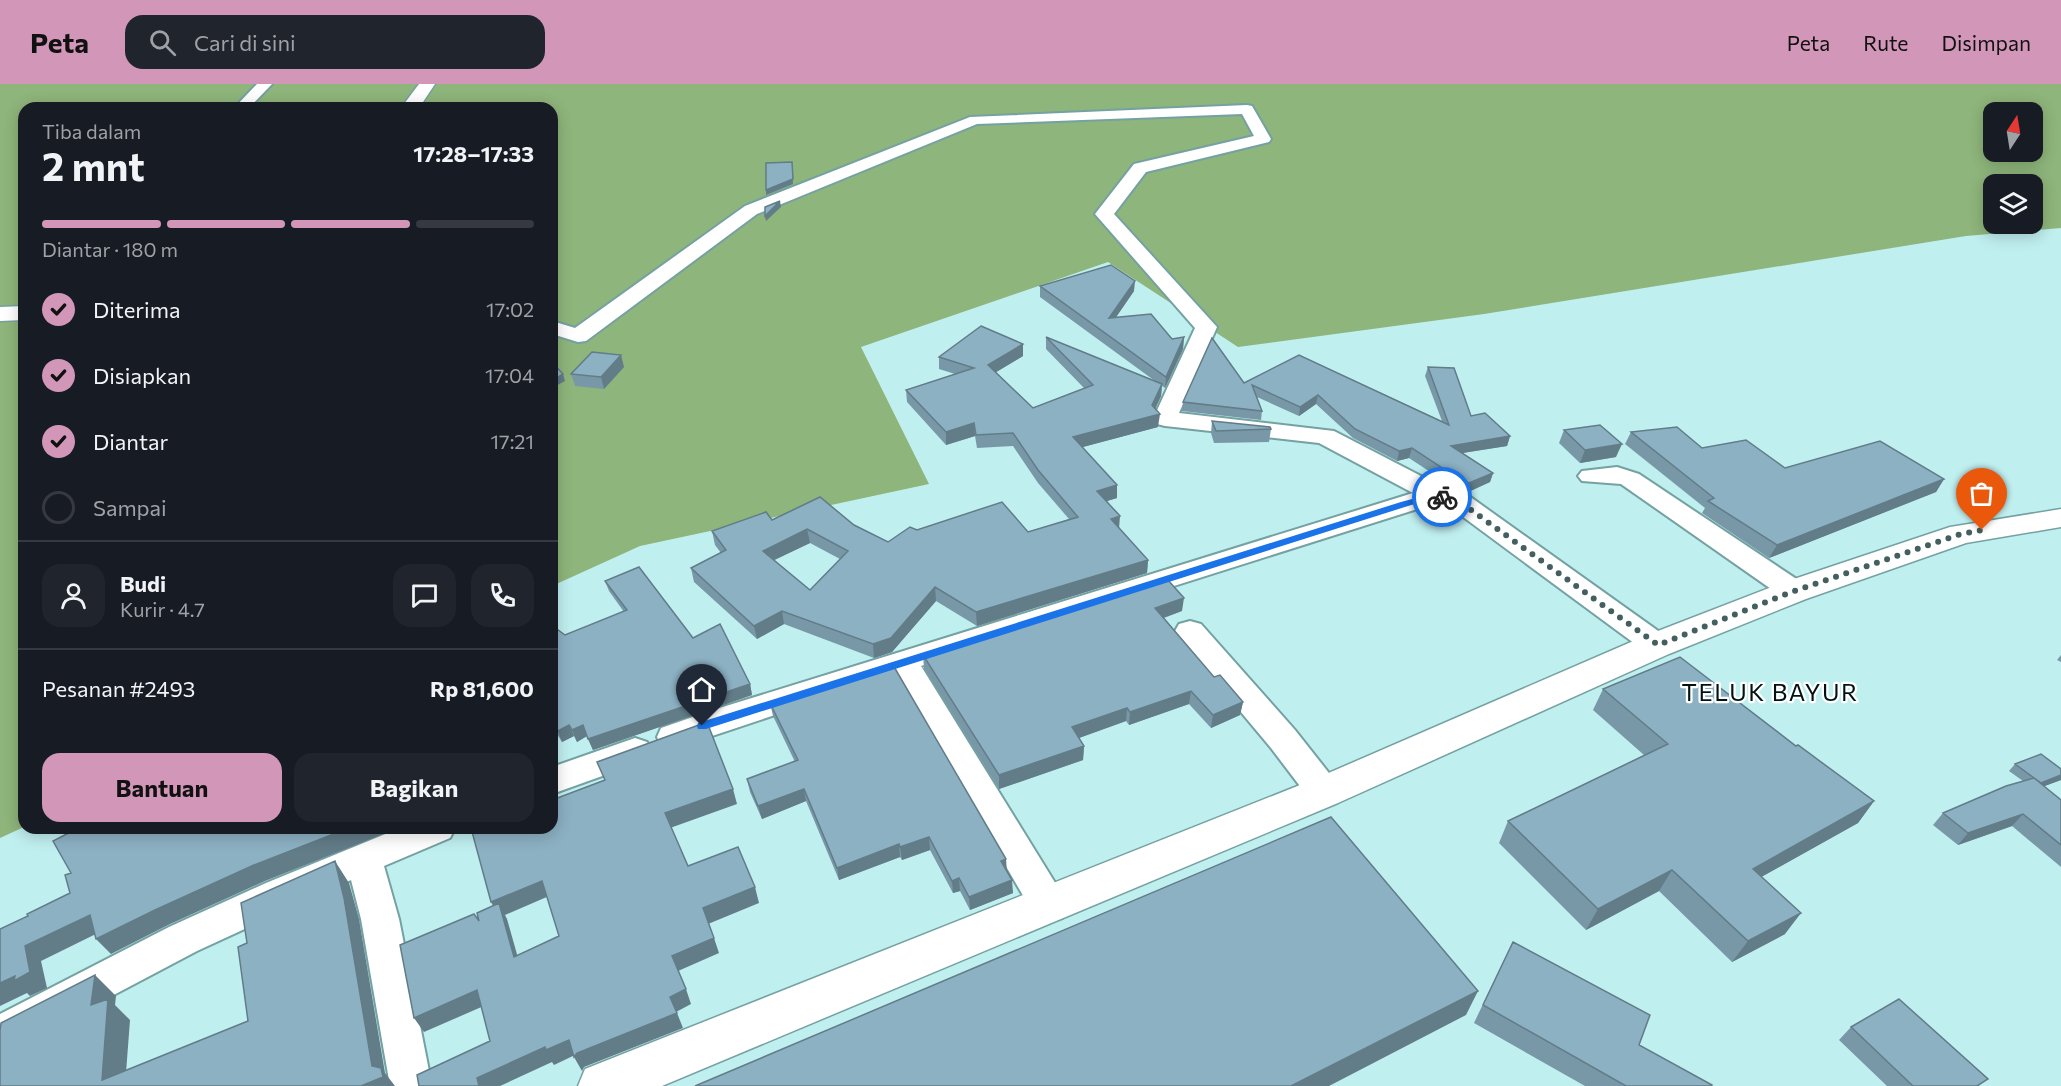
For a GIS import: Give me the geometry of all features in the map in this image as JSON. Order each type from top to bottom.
[{"type":"street","points":[[247,102],[265,84]]},
{"type":"street","points":[[414,102],[427,84]]},
{"type":"street","points":[[558,329],[578,336],[751,210],[975,120],[1247,109],[1263,138],[1140,168],[1104,214],[1206,327],[1165,419],[1325,436],[1439,496],[1460,502],[1658,645]]},
{"type":"street","points":[[0,314],[18,312]]},
{"type":"street","points":[[1591,476],[1617,475],[1630,479],[1794,591]]},
{"type":"street","points":[[558,779],[723,718],[1416,501],[1439,496]]},
{"type":"street","points":[[603,1086],[1324,792],[1658,645],[1794,591],[1961,534],[2061,518]]},
{"type":"street","points":[[1190,631],[1283,739],[1324,792]]},
{"type":"street","points":[[902,661],[1049,906]]},
{"type":"street","points":[[0,1035],[183,939],[279,894],[422,834]]},
{"type":"street","points":[[363,858],[380,920],[411,1086]]},
{"type":"green space","points":[[0,84],[2061,84],[2061,228],[2043,230],[2043,174],[1983,174],[1983,234],[1990,234],[1484,314],[1238,347],[1108,262],[861,347],[929,484],[640,546],[558,583],[558,102],[18,102],[18,830],[0,838]]},
{"type":"building","points":[[792,162],[793,179],[766,190],[766,163]]},
{"type":"building","points":[[780,201],[765,216],[765,207]]},
{"type":"building","points":[[1111,265],[1135,281],[1109,318],[1151,314],[1172,339],[1184,337],[1166,377],[1040,286]]},
{"type":"building","points":[[981,326],[1023,344],[988,365],[1033,408],[1093,385],[1046,337],[1162,384],[1152,405],[1160,414],[1073,437],[1117,485],[1097,491],[1120,516],[1111,519],[1148,560],[976,612],[935,587],[891,638],[873,644],[782,611],[754,626],[691,568],[726,550],[712,531],[766,512],[772,520],[820,497],[854,525],[888,542],[910,527],[917,530],[1002,502],[1028,532],[1078,517],[1038,470],[1013,433],[976,435],[974,423],[946,432],[906,390],[974,368],[939,357]],"holes":[[[807,529],[848,551],[810,590],[763,551]]]},
{"type":"building","points":[[1212,338],[1244,383],[1299,355],[1449,425],[1428,367],[1454,368],[1471,416],[1485,413],[1510,436],[1451,446],[1493,473],[1469,483],[1462,481],[1412,448],[1399,451],[1355,429],[1318,395],[1300,407],[1252,385],[1262,411],[1183,402]]},
{"type":"building","points":[[592,352],[621,355],[601,377],[571,374]]},
{"type":"building","points":[[1212,421],[1270,427],[1271,429],[1216,431]]},
{"type":"building","points":[[1600,425],[1622,444],[1585,450],[1564,430]]},
{"type":"building","points":[[1677,427],[1702,448],[1746,440],[1785,468],[1880,441],[1944,479],[1777,545],[1708,501],[1714,498],[1631,432]]},
{"type":"building","points":[[639,567],[693,638],[720,624],[750,684],[588,739],[583,725],[572,730],[569,725],[558,731],[558,630],[565,635],[627,610],[605,581]]},
{"type":"building","points":[[1167,579],[1184,598],[1155,608],[1214,677],[1220,675],[1243,702],[1213,715],[1191,691],[1130,712],[1127,708],[1072,727],[1084,746],[999,775],[923,655]]},
{"type":"building","points":[[1680,657],[1796,746],[1798,745],[1874,801],[1753,869],[1801,913],[1748,941],[1672,870],[1598,909],[1508,821],[1668,744],[1603,689]]},
{"type":"building","points":[[893,665],[1006,859],[1001,861],[1012,880],[969,897],[959,878],[952,881],[929,837],[900,847],[899,844],[837,868],[804,789],[758,806],[747,779],[798,760],[770,703]]},
{"type":"building","points":[[707,722],[733,789],[665,813],[688,866],[738,847],[755,887],[703,908],[714,938],[672,956],[686,989],[670,997],[677,1013],[577,1053],[574,1057],[569,1040],[546,1050],[545,1047],[477,1078],[479,1086],[419,1086],[417,1075],[490,1041],[477,990],[414,1018],[400,945],[474,914],[479,921],[477,913],[499,903],[514,957],[559,936],[542,881],[491,902],[473,834],[558,834],[558,798],[605,780],[597,762]]},
{"type":"building","points":[[2041,754],[2061,769],[2061,775],[2041,783],[2015,764]]},
{"type":"building","points":[[2034,778],[2061,800],[2061,845],[2023,814],[1968,833],[1943,813],[2006,786]]},
{"type":"building","points":[[1331,817],[1478,991],[1291,1086],[695,1086]]},
{"type":"building","points":[[66,834],[334,834],[254,865],[96,939],[90,915],[25,946],[30,972],[14,981],[15,976],[0,983],[0,929],[70,893],[65,875],[71,873],[53,841]]},
{"type":"building","points":[[335,861],[344,898],[372,1066],[381,1068],[383,1077],[361,1086],[0,1086],[1,1023],[95,975],[91,1005],[108,999],[102,1080],[248,1021],[238,947],[247,943],[241,903]]},
{"type":"building","points":[[1513,942],[1650,1015],[1639,1045],[1712,1085],[1626,1086],[1483,1005]]},
{"type":"building","points":[[1899,999],[1988,1079],[1977,1086],[1913,1086],[1851,1027]]},
{"type":"way so far","points":[[1442,497],[1460,502],[1658,645],[1794,591],[1961,534],[1982,530]]},
{"type":"district","name":"TELUK BAYUR","points":[[1770,691]]},
{"type":"route","points":[[702,726],[1404,504],[1427,497],[1442,497]]}]
